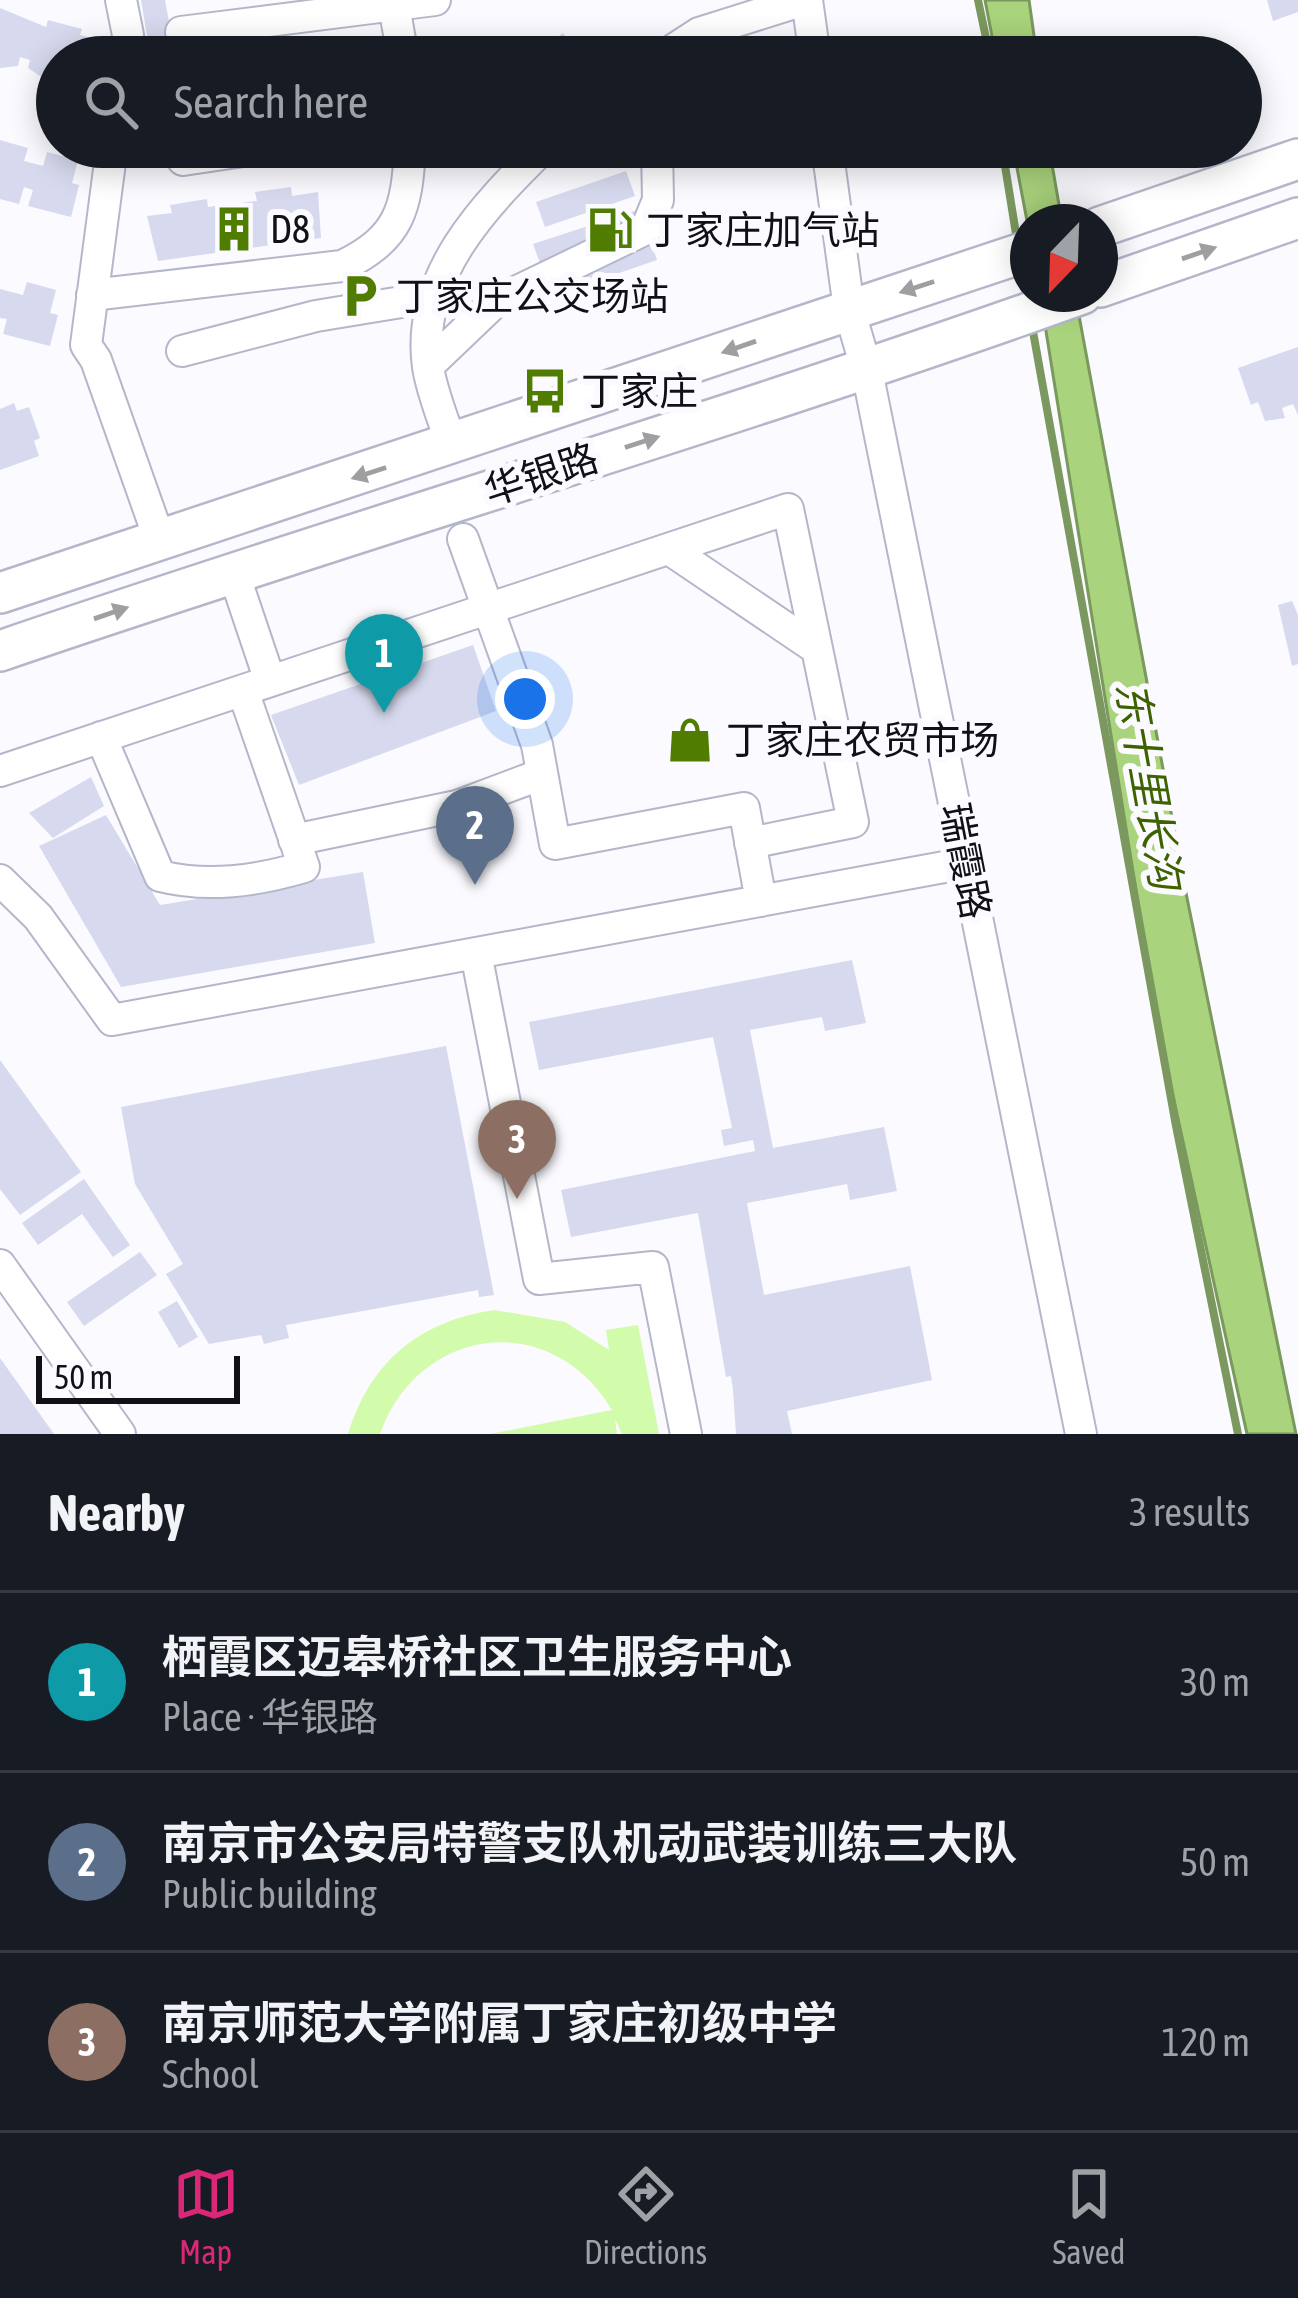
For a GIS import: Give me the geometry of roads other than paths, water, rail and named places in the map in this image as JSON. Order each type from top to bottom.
[{"type":"main road","points":[[1118,221],[1298,159]]},
{"type":"main road","points":[[1118,281],[1298,218]]},
{"type":"main road","name":"华银路","points":[[0,593],[1010,257]]},
{"type":"main road","name":"华银路","points":[[0,651],[233,571],[867,371],[1030,312]]},
{"type":"street","points":[[122,0],[123,36]]},
{"type":"street","points":[[181,32],[435,0]]},
{"type":"street","points":[[708,28],[806,0],[812,36]]},
{"type":"street","points":[[393,3],[399,36]]},
{"type":"street","points":[[109,168],[86,345],[96,360],[160,541]]},
{"type":"street","points":[[92,295],[342,266],[378,249],[404,204],[408,168]]},
{"type":"street","points":[[452,446],[428,365],[432,297],[481,209],[523,168]]},
{"type":"street","points":[[428,365],[495,302],[646,229],[658,200],[657,168]]},
{"type":"street","name":"瑞霞路","points":[[830,168],[849,309],[867,371],[1082,1434]]},
{"type":"street","points":[[182,351],[316,316],[432,297]]},
{"type":"street","points":[[0,771],[788,509],[853,822],[750,843]]},
{"type":"street","points":[[463,539],[542,773],[555,844],[744,808],[761,901]]},
{"type":"street","points":[[669,549],[817,650]]},
{"type":"street","points":[[101,737],[160,876],[193,884],[266,878],[304,867],[256,686],[233,571]]},
{"type":"street","points":[[294,840],[457,806],[542,773]]},
{"type":"street","points":[[0,880],[38,917],[112,1020],[966,863]]},
{"type":"street","points":[[476,953],[539,1279],[653,1267],[686,1434]]},
{"type":"street","points":[[0,1264],[120,1434]]},
{"type":"water","points":[[985,0],[1029,0],[1034,36],[992,36]]},
{"type":"water","points":[[1017,168],[1053,168],[1059,204],[1024,204]]},
{"type":"water","points":[[1043,312],[1078,312],[1186,893],[1296,1434],[1247,1434],[1158,1027]]},
{"type":"waterway","name":"东十里长沟","points":[[978,0],[986,36]]},
{"type":"waterway","name":"东十里长沟","points":[[1005,168],[1011,204]]},
{"type":"waterway","name":"东十里长沟","points":[[1032,326],[1176,1126],[1238,1434]]},
{"type":"place","name":"D8","points":[[234,229]]},
{"type":"place","name":"丁家庄加气站","points":[[610,230]]},
{"type":"place","name":"丁家庄公交场站","points":[[360,296]]},
{"type":"place","name":"丁家庄","points":[[545,391]]},
{"type":"place","name":"栖霞区迈皋桥社区卫生服务中心","points":[[384,713]]},
{"type":"place","name":"丁家庄农贸市场","points":[[690,740]]},
{"type":"place","name":"南京市公安局特警支队机动武装训练三大队","points":[[475,885]]},
{"type":"place","name":"南京师范大学附属丁家庄初级中学","points":[[517,1199]]}]
